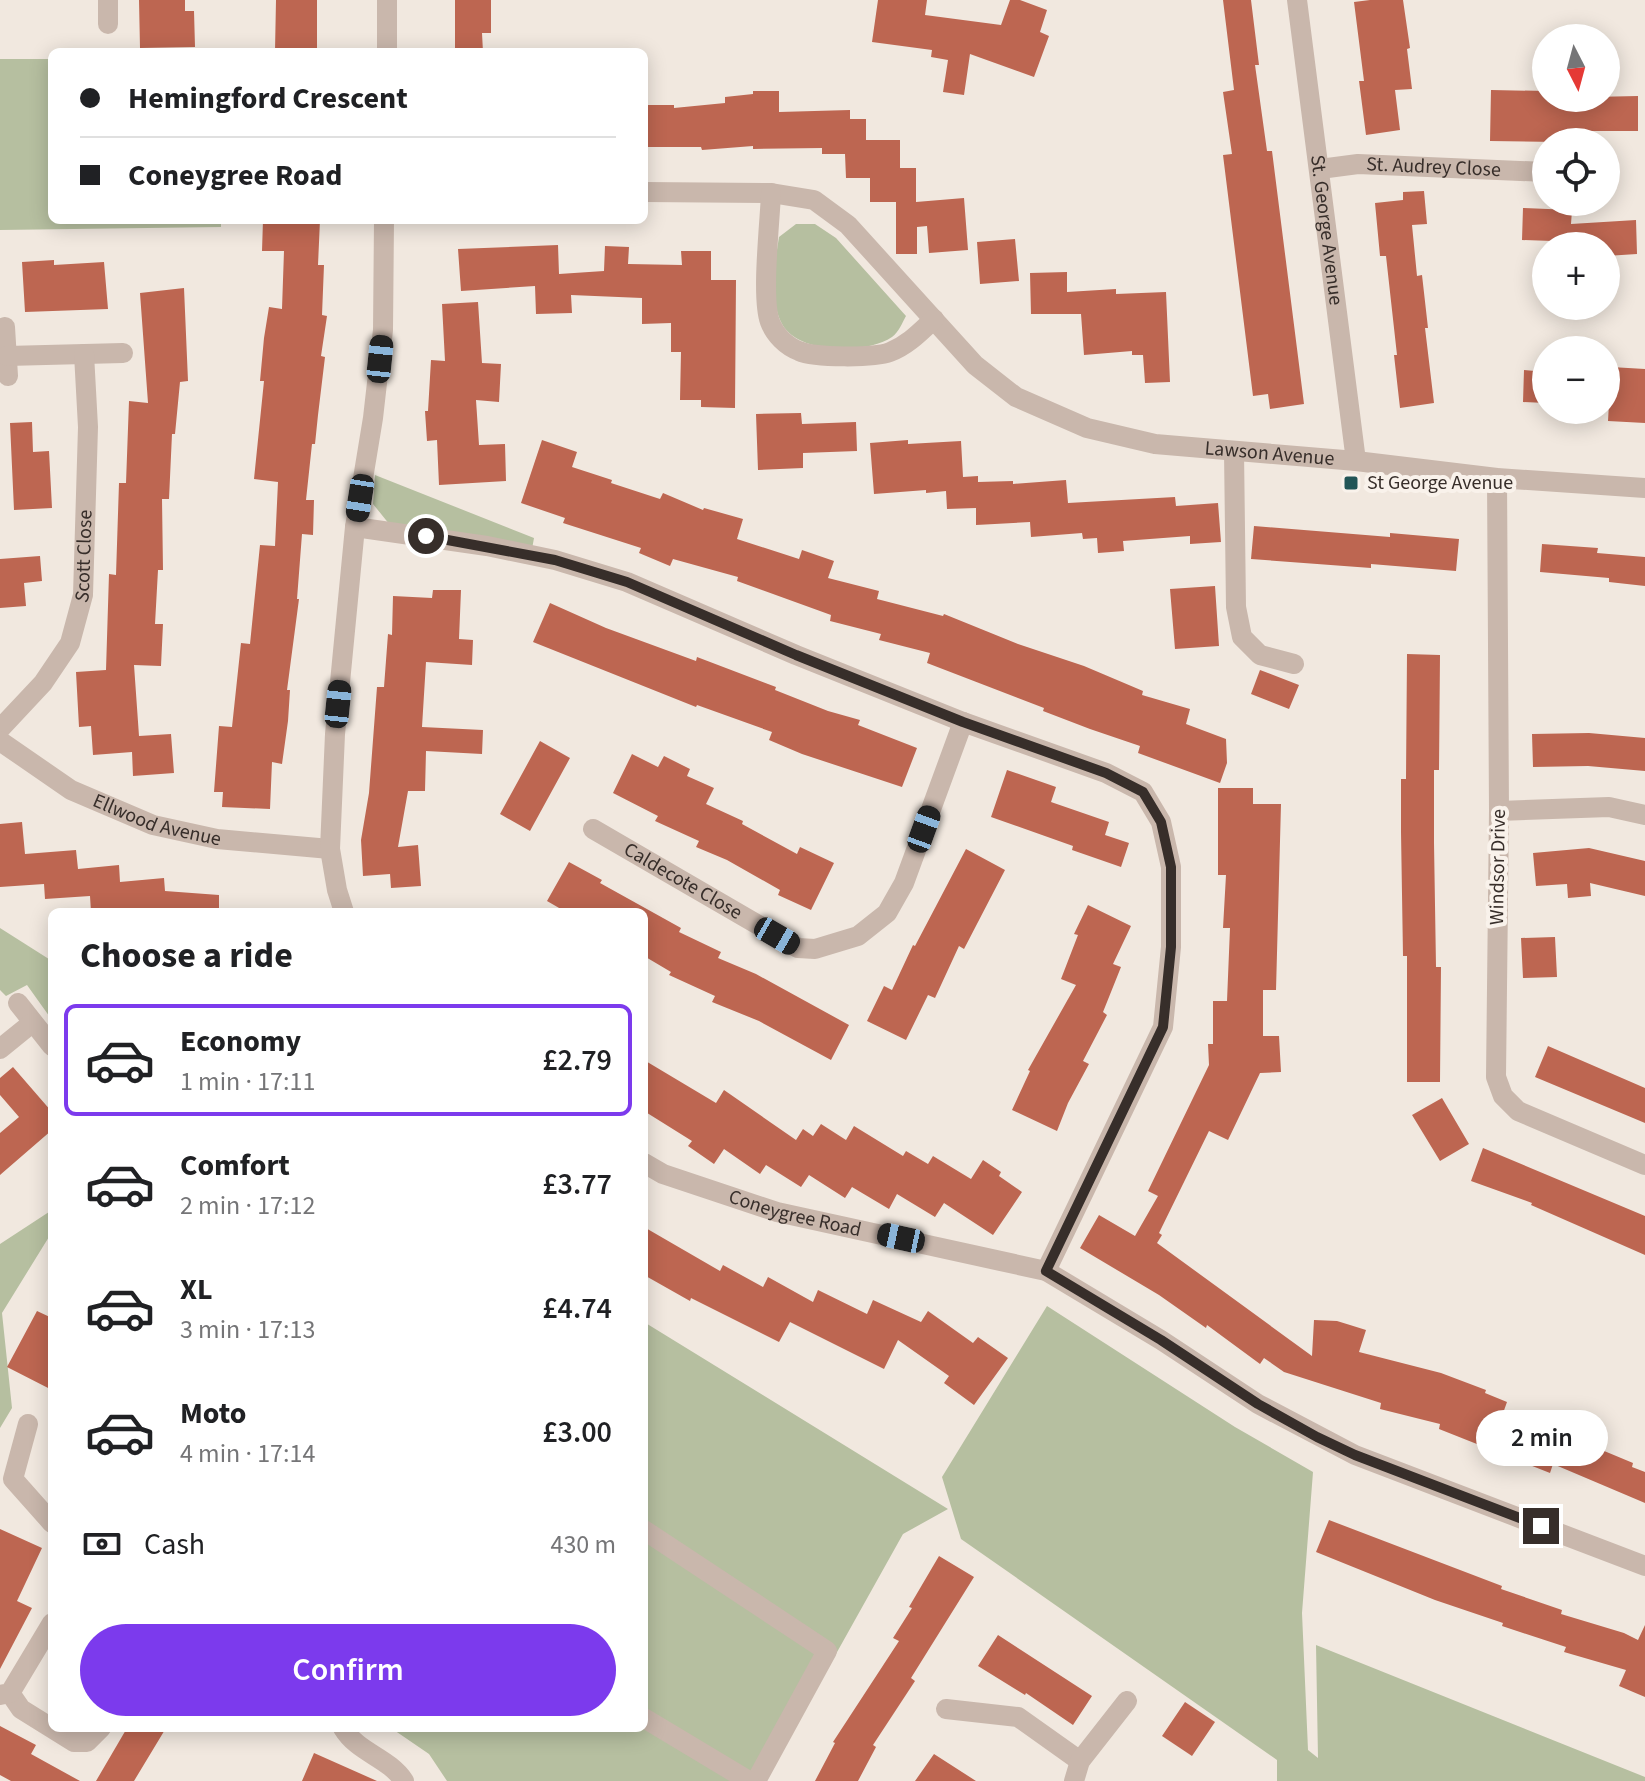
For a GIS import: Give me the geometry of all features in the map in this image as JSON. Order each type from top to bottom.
[{"type":"street","points":[[108,0],[108,24]]},
{"type":"street","points":[[387,0],[387,48]]},
{"type":"street","name":"St. George Avenue","points":[[1297,0],[1356,461]]},
{"type":"street","name":"St. Audrey Close","points":[[1320,169],[1358,164],[1532,171]]},
{"type":"street","name":"Lawson Avenue","points":[[648,192],[771,193],[814,200],[848,225],[975,365],[1016,397],[1087,428],[1155,444],[1356,461],[1497,478],[1645,488]]},
{"type":"street","points":[[771,193],[767,277],[769,320],[780,339],[800,352],[886,354],[905,345],[934,319]]},
{"type":"street","points":[[343,908],[330,849],[335,734],[355,527],[373,418],[383,330],[384,224]]},
{"type":"street","points":[[5,327],[7,366],[84,354],[123,353]]},
{"type":"street","name":"Scott Close","points":[[0,729],[43,683],[70,643],[83,595],[88,427],[84,354]]},
{"type":"street","points":[[1234,451],[1236,607],[1242,637],[1260,655],[1294,664]]},
{"type":"street","name":"Windsor Drive","points":[[1497,478],[1499,811],[1496,1077],[1503,1096],[1518,1111],[1645,1165]]},
{"type":"street","points":[[355,527],[487,546],[555,560],[627,582],[796,655],[963,722],[1106,773],[1143,792],[1161,822],[1171,867],[1171,947],[1163,1027],[1046,1271]]},
{"type":"street","name":"Caldecote Close","points":[[593,829],[798,948],[815,949],[858,936],[887,913],[904,883],[963,722]]},
{"type":"street","name":"Ellwood Avenue","points":[[0,741],[71,790],[153,825],[217,839],[330,849]]},
{"type":"street","points":[[1499,811],[1609,807],[1645,815]]},
{"type":"street","points":[[18,1003],[48,1041]]},
{"type":"street","points":[[0,1049],[32,1023]]},
{"type":"street","name":"Coneygree Road","points":[[648,1165],[663,1174],[777,1212],[1046,1271],[1161,1340],[1258,1404],[1317,1437],[1355,1455],[1645,1566]]},
{"type":"street","points":[[28,1424],[13,1479],[48,1518]]},
{"type":"street","points":[[648,1533],[827,1651],[756,1781]]},
{"type":"street","points":[[48,1629],[5,1694],[21,1709],[48,1726]]},
{"type":"street","points":[[946,1709],[1018,1717],[1077,1771],[1127,1701]]},
{"type":"street","points":[[648,1720],[749,1781]]},
{"type":"street","points":[[58,1732],[74,1742],[87,1742],[97,1732]]},
{"type":"street","points":[[345,1732],[351,1742],[396,1769],[404,1781]]},
{"type":"green space","points":[[0,59],[48,59],[48,224],[221,224],[221,227],[0,230]]},
{"type":"green space","points":[[796,224],[815,224],[836,238],[906,316],[894,335],[881,343],[851,349],[834,348],[803,342],[782,324],[775,304],[776,258],[779,237]]},
{"type":"green space","points":[[375,475],[534,538],[532,549],[390,525],[373,504]]},
{"type":"green space","points":[[0,928],[48,958],[48,1014],[27,985],[6,996],[0,990]]},
{"type":"green space","points":[[48,1213],[48,1238],[2,1313],[12,1408],[0,1428],[0,1244]]},
{"type":"green space","points":[[1047,1306],[1235,1427],[1313,1472],[1302,1613],[1308,1750],[1318,1758],[1316,1645],[1645,1777],[1645,1781],[1277,1781],[1277,1760],[961,1539],[942,1477]]},
{"type":"green space","points":[[648,1324],[948,1509],[903,1534],[765,1781],[447,1781],[429,1754],[397,1732],[648,1732]]},
{"type":"building","points":[[139,0],[185,0],[185,11],[194,11],[195,47],[140,48]]},
{"type":"building","points":[[276,0],[317,0],[317,48],[275,48]]},
{"type":"building","points":[[455,0],[491,0],[491,33],[482,33],[483,48],[455,48]]},
{"type":"building","points":[[878,0],[927,0],[925,15],[1001,25],[1010,0],[1020,0],[1047,10],[1040,32],[1049,36],[1034,77],[970,54],[964,95],[943,92],[948,60],[931,57],[932,50],[872,42]]},
{"type":"building","points":[[1223,0],[1251,0],[1259,65],[1255,65],[1267,151],[1272,151],[1304,404],[1270,409],[1268,394],[1253,396],[1223,155],[1232,154],[1223,92],[1234,90]]},
{"type":"building","points":[[1403,0],[1412,89],[1395,90],[1400,130],[1366,135],[1359,81],[1364,81],[1354,2]]},
{"type":"building","points":[[1491,90],[1532,91],[1532,112],[1620,112],[1620,96],[1638,96],[1638,131],[1620,131],[1620,128],[1532,128],[1532,142],[1490,141]]},
{"type":"building","points":[[753,91],[779,91],[779,112],[850,110],[850,119],[866,119],[866,140],[900,140],[900,168],[916,168],[916,202],[964,198],[968,250],[929,253],[927,226],[917,227],[917,254],[896,254],[896,202],[870,202],[870,178],[846,178],[845,154],[822,154],[822,148],[753,149],[753,146],[702,150],[701,147],[648,147],[648,105],[674,105],[674,108],[725,103],[725,97],[753,94]]},
{"type":"building","points":[[1424,191],[1427,224],[1412,225],[1417,276],[1422,275],[1434,403],[1400,408],[1386,256],[1380,256],[1375,203],[1403,200],[1403,192]]},
{"type":"building","points":[[1523,208],[1532,208],[1532,216],[1572,216],[1571,224],[1636,220],[1637,254],[1620,255],[1620,232],[1532,232],[1532,240],[1522,240]]},
{"type":"building","points":[[263,224],[320,224],[318,265],[324,265],[322,315],[327,316],[321,356],[325,357],[306,500],[314,500],[313,535],[302,534],[299,599],[287,690],[290,690],[288,721],[282,764],[272,762],[270,809],[222,807],[223,792],[214,792],[219,726],[232,727],[241,643],[250,644],[260,545],[275,546],[278,482],[254,479],[264,381],[260,381],[264,338],[269,307],[282,309],[284,251],[262,251]]},
{"type":"building","points":[[1015,239],[1019,281],[980,284],[977,242]]},
{"type":"building","points":[[558,245],[559,274],[604,271],[605,246],[629,247],[628,264],[682,265],[681,251],[711,251],[711,280],[736,280],[735,408],[701,407],[701,400],[680,400],[681,352],[671,352],[671,323],[642,324],[642,298],[571,295],[572,313],[536,314],[535,286],[461,291],[458,249]]},
{"type":"building","points":[[54,260],[54,265],[104,262],[108,309],[25,312],[22,262]]},
{"type":"building","points":[[1067,272],[1067,292],[1116,289],[1116,294],[1166,292],[1170,382],[1145,383],[1143,355],[1132,355],[1132,351],[1084,355],[1081,314],[1031,314],[1030,273]]},
{"type":"building","points":[[184,288],[188,381],[180,382],[175,434],[172,434],[169,499],[162,499],[163,570],[158,570],[155,624],[163,624],[161,666],[134,665],[139,736],[171,734],[174,773],[133,776],[132,752],[93,755],[91,726],[79,727],[76,672],[106,670],[109,574],[116,575],[119,483],[126,483],[129,401],[148,403],[140,293]]},
{"type":"building","points":[[478,302],[482,363],[501,364],[499,402],[476,400],[479,445],[505,444],[506,481],[439,485],[437,440],[427,441],[425,411],[428,411],[431,360],[445,361],[442,304]]},
{"type":"building","points":[[1620,368],[1645,369],[1645,423],[1620,422]]},
{"type":"building","points":[[1524,370],[1532,371],[1532,402],[1523,402]]},
{"type":"building","points":[[801,413],[802,424],[856,422],[857,451],[803,453],[803,468],[758,470],[756,414]]},
{"type":"building","points":[[32,422],[33,452],[49,451],[52,508],[14,510],[10,423]]},
{"type":"building","points":[[542,440],[577,452],[572,467],[612,480],[611,483],[660,499],[663,493],[703,510],[743,519],[737,539],[799,559],[802,550],[834,561],[828,578],[879,591],[877,599],[944,614],[1084,666],[1143,691],[1142,695],[1190,709],[1186,724],[1226,739],[1227,763],[1220,783],[1138,753],[1140,746],[1043,711],[1044,708],[927,663],[930,653],[879,640],[881,634],[830,621],[831,615],[737,581],[738,577],[673,559],[670,566],[639,553],[641,548],[563,523],[565,518],[521,503]]},
{"type":"building","points":[[908,440],[908,444],[961,441],[963,477],[978,476],[978,482],[1013,481],[1013,484],[1066,480],[1068,503],[1175,497],[1176,506],[1218,503],[1221,542],[1190,544],[1190,536],[1123,541],[1124,551],[1098,553],[1097,538],[1083,539],[1082,533],[1031,537],[1030,522],[976,525],[976,508],[947,509],[946,491],[874,494],[870,443]]},
{"type":"building","points":[[1254,526],[1459,539],[1456,571],[1251,559]]},
{"type":"building","points":[[1542,544],[1598,548],[1597,553],[1645,557],[1645,586],[1609,582],[1609,578],[1540,572]]},
{"type":"building","points":[[40,556],[42,581],[24,583],[26,606],[0,608],[0,559]]},
{"type":"building","points":[[1215,586],[1219,646],[1175,649],[1170,589]]},
{"type":"building","points":[[433,590],[461,590],[459,639],[473,640],[472,665],[426,662],[422,727],[483,730],[482,754],[426,751],[425,791],[408,791],[398,847],[418,845],[421,886],[391,888],[390,874],[363,876],[361,840],[369,793],[377,687],[384,687],[388,634],[392,635],[393,596],[432,598]]},
{"type":"building","points":[[550,603],[606,628],[696,661],[697,657],[828,711],[860,720],[858,725],[917,748],[902,787],[802,754],[769,740],[772,732],[696,707],[533,642]]},
{"type":"building","points":[[1407,654],[1440,655],[1439,770],[1434,770],[1434,843],[1436,967],[1441,967],[1440,1082],[1407,1082],[1407,956],[1403,956],[1401,779],[1406,779]]},
{"type":"building","points":[[1260,670],[1299,685],[1289,709],[1251,694]]},
{"type":"building","points":[[1589,733],[1645,738],[1645,771],[1588,766],[1533,767],[1532,734]]},
{"type":"building","points":[[540,741],[570,758],[530,831],[500,814]]},
{"type":"building","points":[[632,754],[658,767],[664,756],[690,769],[687,776],[714,788],[706,804],[743,821],[742,824],[797,854],[800,847],[834,863],[811,910],[778,895],[780,890],[727,860],[696,847],[699,841],[655,821],[658,816],[613,793]]},
{"type":"building","points":[[1007,770],[1056,787],[1051,802],[1109,822],[1105,835],[1129,843],[1121,867],[991,817]]},
{"type":"building","points":[[1218,788],[1253,788],[1253,804],[1281,804],[1276,990],[1263,990],[1263,1036],[1279,1036],[1281,1072],[1260,1073],[1228,1140],[1209,1131],[1157,1243],[1312,1356],[1314,1320],[1337,1321],[1366,1330],[1359,1352],[1441,1373],[1486,1390],[1485,1393],[1507,1402],[1502,1416],[1583,1449],[1585,1443],[1633,1463],[1632,1467],[1645,1472],[1645,1503],[1553,1464],[1550,1473],[1439,1429],[1440,1424],[1380,1409],[1381,1403],[1284,1372],[1264,1358],[1260,1364],[1207,1325],[1206,1328],[1159,1295],[1080,1248],[1099,1215],[1135,1236],[1158,1196],[1148,1191],[1209,1065],[1208,1044],[1213,1044],[1213,1001],[1227,1001],[1230,928],[1223,928],[1226,875],[1218,875]]},
{"type":"building","points":[[22,822],[25,854],[76,850],[78,869],[119,865],[120,882],[164,878],[165,891],[219,895],[219,908],[91,908],[90,896],[45,899],[44,884],[0,887],[0,824]]},
{"type":"building","points":[[1589,848],[1645,861],[1645,896],[1590,883],[1591,896],[1568,898],[1567,884],[1536,886],[1533,853]]},
{"type":"building","points":[[966,849],[1005,870],[964,949],[959,946],[935,998],[928,995],[906,1040],[867,1021],[884,986],[892,990]]},
{"type":"building","points":[[569,862],[645,908],[559,908],[547,901]]},
{"type":"building","points":[[1088,905],[1131,926],[1113,964],[1121,967],[1103,1012],[1107,1015],[1083,1061],[1089,1064],[1057,1131],[1012,1110],[1028,1070],[1076,985],[1061,979],[1078,935],[1074,934]]},
{"type":"building","points":[[648,910],[681,928],[679,932],[721,952],[718,958],[756,974],[849,1025],[831,1060],[759,1021],[712,1002],[715,996],[669,975],[671,972],[648,958]]},
{"type":"building","points":[[1555,937],[1557,977],[1523,978],[1521,938]]},
{"type":"building","points":[[1548,1046],[1645,1088],[1645,1123],[1535,1077]]},
{"type":"building","points":[[648,1062],[716,1103],[724,1090],[796,1140],[803,1129],[813,1136],[821,1124],[846,1140],[854,1126],[903,1156],[906,1151],[928,1164],[933,1156],[971,1179],[983,1160],[1022,1192],[993,1235],[944,1203],[935,1217],[897,1194],[889,1209],[852,1187],[845,1198],[809,1175],[801,1187],[766,1165],[760,1174],[724,1149],[714,1164],[688,1146],[692,1141],[648,1114]]},
{"type":"building","points":[[13,1067],[48,1107],[48,1133],[0,1175],[0,1133],[19,1117],[0,1095],[0,1078]]},
{"type":"building","points":[[1442,1098],[1469,1144],[1440,1161],[1412,1115]]},
{"type":"building","points":[[1483,1148],[1645,1216],[1645,1255],[1532,1203],[1471,1181]]},
{"type":"building","points":[[648,1229],[720,1271],[723,1265],[763,1287],[768,1277],[813,1302],[818,1290],[867,1314],[873,1300],[921,1322],[928,1311],[973,1343],[978,1337],[1008,1358],[974,1405],[944,1383],[949,1376],[898,1340],[884,1369],[790,1322],[779,1342],[691,1298],[690,1301],[648,1277]]},
{"type":"building","points":[[37,1311],[48,1316],[48,1388],[7,1367]]},
{"type":"building","points":[[1329,1520],[1562,1610],[1561,1614],[1638,1640],[1645,1625],[1645,1697],[1619,1686],[1626,1670],[1564,1652],[1566,1647],[1502,1626],[1503,1623],[1435,1600],[1316,1552]]},
{"type":"building","points":[[0,1529],[42,1548],[17,1601],[32,1608],[0,1669]]},
{"type":"building","points":[[939,1556],[974,1577],[911,1678],[915,1681],[873,1745],[876,1747],[858,1781],[815,1781],[833,1742],[899,1641],[893,1638]]},
{"type":"building","points":[[998,1635],[1092,1696],[1073,1725],[978,1666]]},
{"type":"building","points":[[1185,1702],[1215,1722],[1192,1756],[1162,1736]]},
{"type":"building","points":[[0,1726],[36,1745],[31,1754],[80,1781],[11,1781],[0,1775]]},
{"type":"building","points":[[125,1732],[164,1732],[134,1781],[96,1781]]},
{"type":"building","points":[[314,1753],[377,1781],[302,1781]]},
{"type":"building","points":[[934,1754],[976,1781],[915,1781]]},
{"type":"place","name":"St George Avenue","points":[[1351,483]]},
{"type":"route","points":[[426,536],[555,560],[627,582],[796,655],[963,722],[1106,773],[1143,792],[1161,822],[1171,867],[1171,947],[1163,1027],[1046,1271],[1161,1340],[1258,1404],[1317,1437],[1355,1455],[1541,1526]]}]
